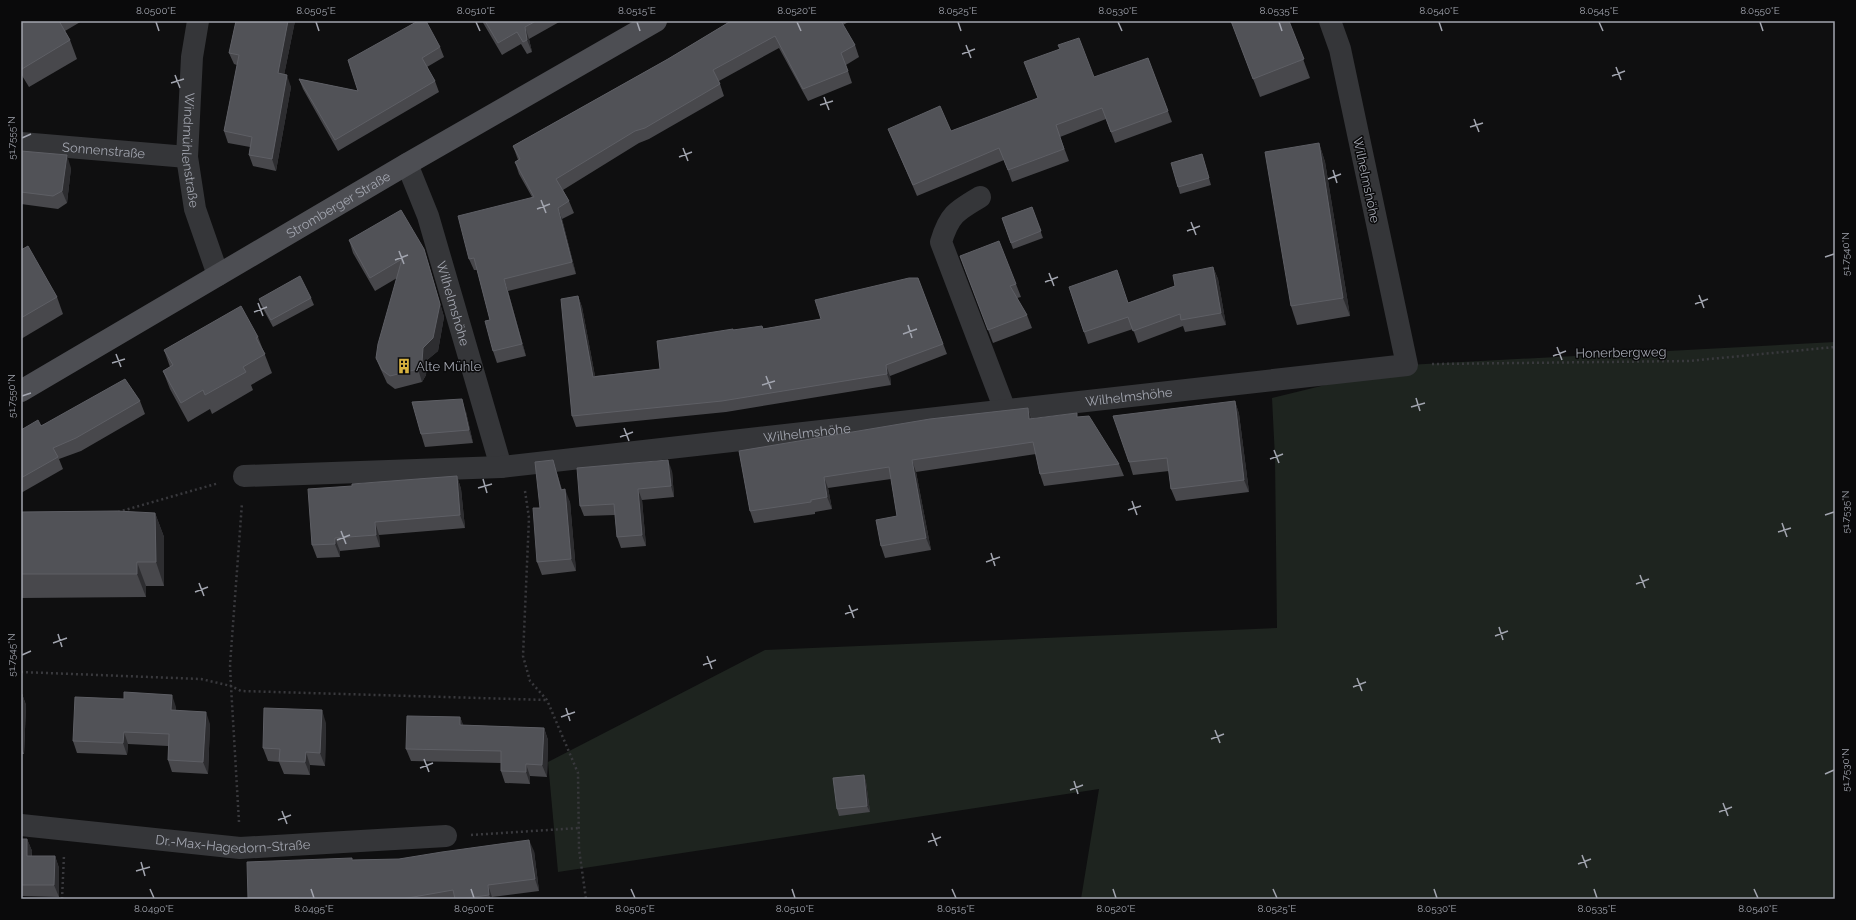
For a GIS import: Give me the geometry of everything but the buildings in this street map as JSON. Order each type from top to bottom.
[{"type":"main road","name":"Stromberger Straße","points":[[21,391],[407,164],[656,21]]},
{"type":"street","name":"Windmühlenstraße","points":[[198,21],[192,58],[187,157],[195,209],[218,276]]},
{"type":"street","name":"Wilhelmshöhe","points":[[244,476],[511,466],[1406,365],[1340,49],[1330,21]]},
{"type":"street","name":"Sonnenstraße","points":[[21,143],[187,157]]},
{"type":"street","name":"Wilhelmshöhe","points":[[407,164],[428,216],[511,466]]},
{"type":"street","points":[[980,197],[956,211],[946,226],[941,242],[1005,410]]},
{"type":"street","name":"Dr.-Max-Hagedorn-Straße","points":[[21,825],[65,828],[240,848],[446,836]]},
{"type":"path","name":"Honerbergweg","points":[[1406,365],[1689,361],[1835,347]]},
{"type":"path","points":[[511,466],[530,518],[523,656],[530,681],[547,700],[578,773],[579,849],[586,899]]},
{"type":"path","points":[[116,512],[244,476],[230,665],[240,848]]},
{"type":"path","points":[[21,672],[201,679],[231,686],[241,692],[547,700]]},
{"type":"path","points":[[62,899],[65,828]]},
{"type":"path","points":[[446,836],[579,828]]},
{"type":"shaded area","points":[[1835,342],[1835,899],[1081,899],[1099,789],[558,872],[548,762],[765,650],[1277,628],[1275,458],[1272,398],[1407,365]]},
{"type":"place","name":"Alte Mühle","points":[[404,366]]}]
